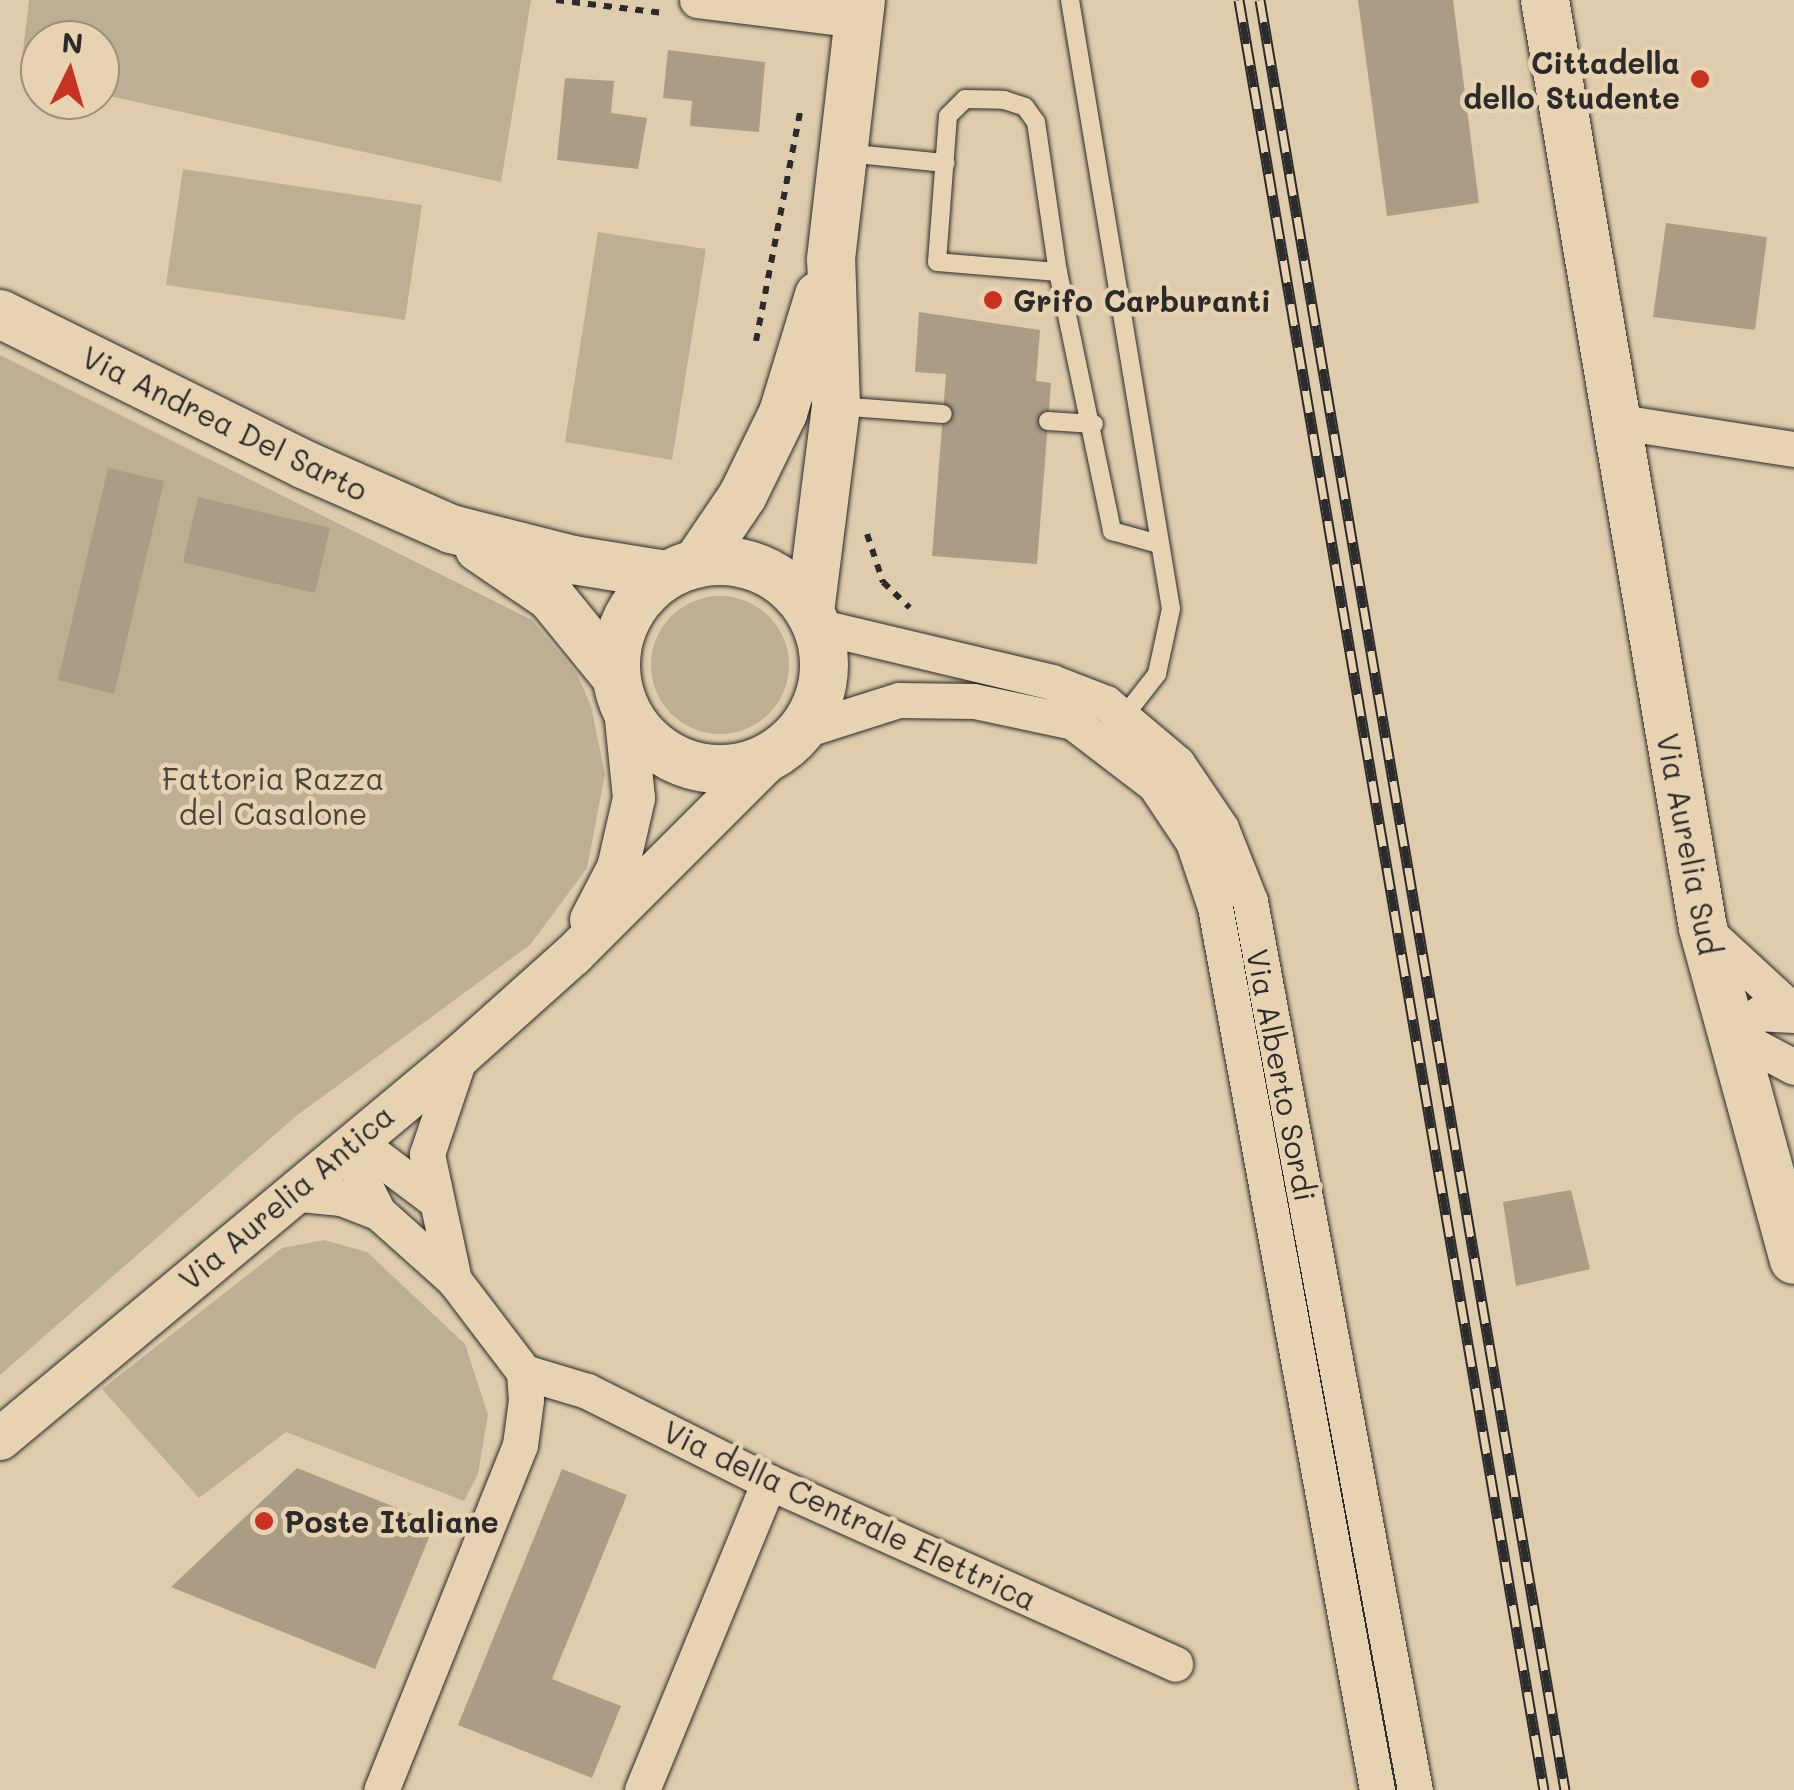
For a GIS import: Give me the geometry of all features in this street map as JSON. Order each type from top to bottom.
[{"type":"main road","points":[[1545,0],[1570,148]]},
{"type":"main road","points":[[1570,0],[1570,148]]},
{"type":"main road","name":"Via Aurelia Antica","points":[[787,742],[823,681],[813,619],[836,406],[830,258],[860,10]]},
{"type":"main road","name":"Via Aurelia Sud","points":[[1570,148],[1613,422],[1703,928],[1794,1260]]},
{"type":"main road","name":"Via Aurelia Antica","points":[[620,693],[622,626],[640,597],[682,569],[743,495],[783,413],[830,258]]},
{"type":"main road","name":"Via Andrea Del Sarto","points":[[0,314],[303,464],[451,529],[573,560],[682,569]]},
{"type":"main road","name":"Via Andrea Del Sarto","points":[[451,529],[551,596],[620,693]]},
{"type":"main road","points":[[682,569],[762,570],[789,587],[813,619]]},
{"type":"main road","points":[[620,693],[654,747],[682,762],[729,769],[787,742]]},
{"type":"street","points":[[682,7],[860,10]]},
{"type":"street","points":[[1613,422],[1794,449]]},
{"type":"street","name":"Via Alberto Sordi","points":[[813,619],[1052,682],[1126,714],[1202,794],[1250,901],[1415,1790]]},
{"type":"street","name":"Via Aurelia Antica","points":[[573,955],[618,868],[628,832],[634,798],[620,693]]},
{"type":"street","name":"Via Alberto Sordi","points":[[787,742],[900,700],[1023,708],[1073,722],[1130,760],[1193,842],[1216,907],[1378,1790]]},
{"type":"street","name":"Via Aurelia Antica","points":[[0,1439],[460,1056],[573,955],[787,742]]},
{"type":"street","points":[[1703,928],[1794,1014]]},
{"type":"street","points":[[1755,1118],[1770,1092],[1794,1069],[1730,1033],[1760,1013],[1794,1014]]},
{"type":"street","points":[[454,1280],[432,1197],[431,1126],[460,1056]]},
{"type":"street","points":[[356,1140],[432,1197]]},
{"type":"street","points":[[356,1140],[360,1176],[378,1212]]},
{"type":"street","points":[[291,1193],[341,1198],[378,1212],[454,1280],[524,1372],[520,1445],[381,1790]]},
{"type":"street","name":"Via della Centrale Elettrica","points":[[524,1372],[587,1391],[769,1482],[1175,1664]]},
{"type":"street","points":[[642,1790],[769,1482]]},
{"type":"lane","points":[[1070,0],[1171,608],[1166,649],[1157,674],[1126,714]]},
{"type":"lane","points":[[1058,272],[937,262],[948,116],[957,104],[1004,100],[1024,107],[1036,122],[1058,272],[1094,424],[1112,531],[1160,544]]},
{"type":"lane","points":[[843,153],[945,163]]},
{"type":"lane","points":[[836,406],[943,414]]},
{"type":"lane","points":[[1048,421],[1094,424]]},
{"type":"path","points":[[556,0],[682,7]]},
{"type":"path","points":[[754,353],[803,101]]},
{"type":"path","points":[[867,534],[883,582],[916,612]]},
{"type":"green space","points":[[29,0],[531,0],[501,182],[120,98],[120,20],[27,20]]},
{"type":"green space","points":[[183,169],[422,205],[405,320],[166,285]]},
{"type":"green space","points":[[598,232],[706,249],[672,460],[565,442]]},
{"type":"green space","name":"Fattoria Razza del Casalone","points":[[0,355],[532,620],[577,674],[591,706],[605,774],[587,868],[530,945],[296,1116],[0,1375]]},
{"type":"green space","points":[[720,596],[747,601],[769,616],[784,638],[789,665],[784,692],[769,714],[747,729],[720,734],[693,729],[671,714],[656,692],[651,665],[656,638],[671,616],[693,601]]},
{"type":"green space","points":[[324,1240],[367,1252],[465,1344],[488,1415],[478,1474],[464,1501],[286,1432],[199,1498],[102,1389],[282,1248]]},
{"type":"building","points":[[1358,0],[1453,0],[1479,203],[1387,216]]},
{"type":"building","points":[[668,50],[765,62],[759,132],[690,126],[692,101],[663,98]]},
{"type":"building","points":[[565,78],[614,81],[611,113],[647,118],[638,169],[557,160]]},
{"type":"building","points":[[1666,223],[1767,237],[1755,330],[1653,317]]},
{"type":"building","points":[[919,312],[1040,330],[1036,381],[1051,383],[1037,564],[932,556],[946,374],[915,372]]},
{"type":"building","points":[[108,468],[164,481],[114,694],[58,680]]},
{"type":"building","points":[[198,497],[330,528],[315,593],[183,562]]},
{"type":"building","points":[[1571,1190],[1590,1269],[1516,1286],[1503,1202]]},
{"type":"building","points":[[297,1468],[435,1523],[375,1669],[171,1587]]},
{"type":"building","points":[[562,1469],[627,1495],[552,1679],[621,1706],[592,1778],[458,1725]]},
{"type":"railway","points":[[1239,0],[1544,1790]]},
{"type":"railway","points":[[1260,0],[1565,1790]]},
{"type":"place","name":"Cittadella dello Studente","points":[[1700,79]]},
{"type":"place","name":"Grifo Carburanti","points":[[993,300]]},
{"type":"place","name":"Poste Italiane","points":[[264,1521]]}]
